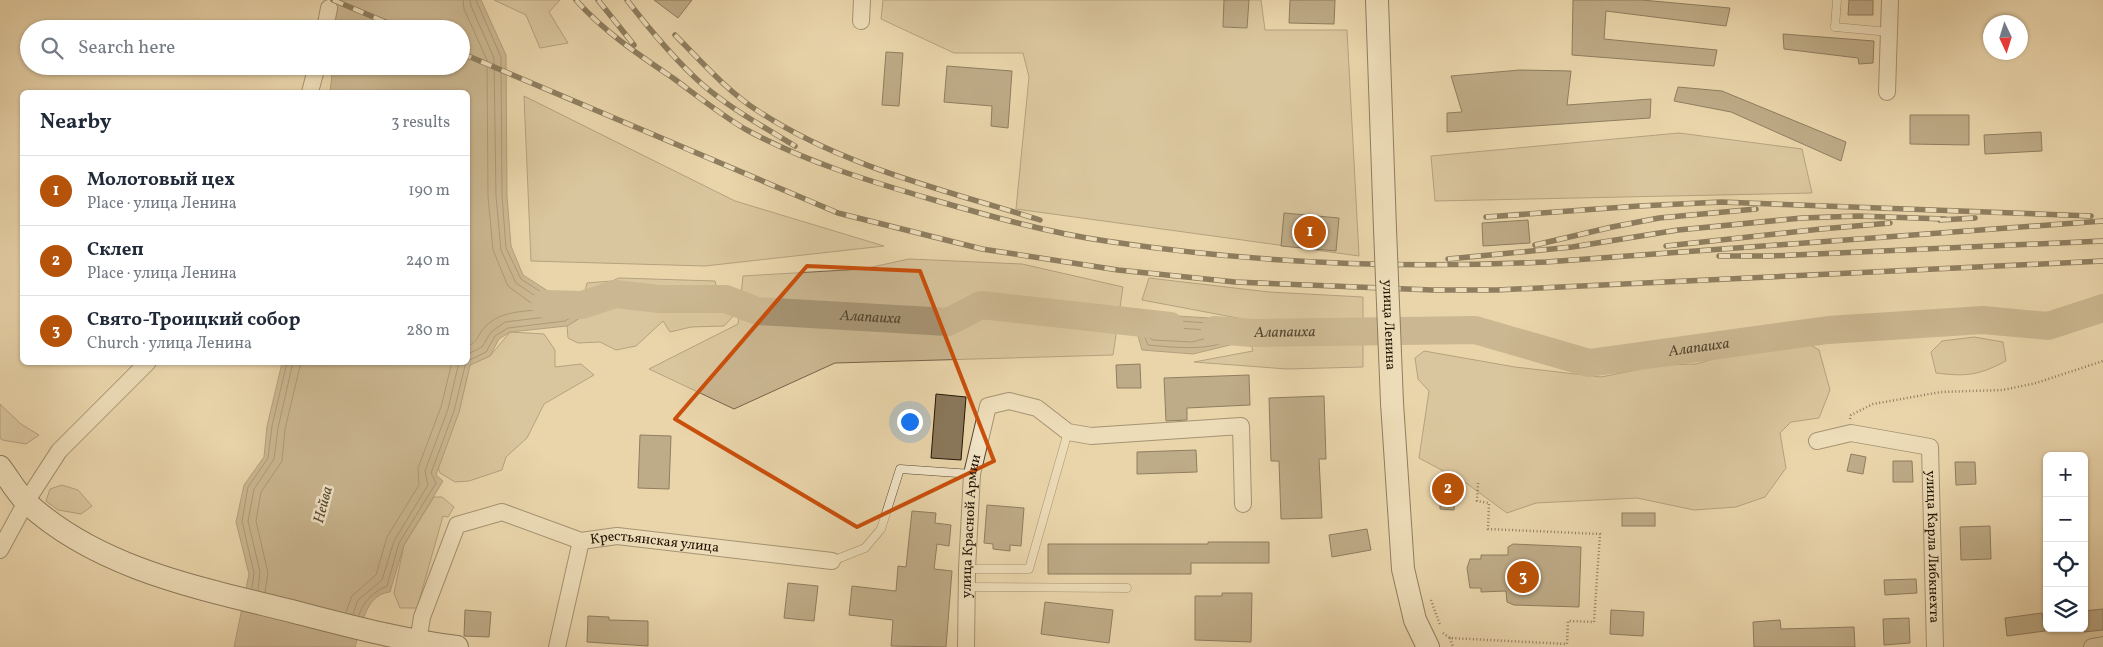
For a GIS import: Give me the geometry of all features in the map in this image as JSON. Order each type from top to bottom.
[{"type":"main road","name":"улица Ленина","points":[[1377,0],[1392,404],[1403,570],[1414,620],[1428,647]]},
{"type":"main road","points":[[0,467],[26,502],[55,525],[97,552],[160,577],[228,596],[407,639],[457,647]]},
{"type":"main road","points":[[1414,620],[1414,647]]},
{"type":"street","points":[[861,21],[862,0]]},
{"type":"street","points":[[1887,92],[1890,0]]},
{"type":"street","points":[[327,20],[329,8]]},
{"type":"street","points":[[311,90],[315,75]]},
{"type":"street","points":[[0,550],[26,502],[59,451],[145,365]]},
{"type":"street","name":"улица Красной Армии","points":[[966,647],[967,569],[972,474],[988,406],[1009,401],[1037,408],[1068,432]]},
{"type":"street","points":[[1068,432],[1091,436],[1241,426],[1243,504]]},
{"type":"street","name":"улица Карла Либкнехта","points":[[1843,435],[1851,433],[1930,447],[1935,647]]},
{"type":"street","points":[[1817,441],[1843,435]]},
{"type":"street","name":"Крестьянская улица","points":[[407,639],[422,617],[457,525],[502,512],[581,541],[617,536],[832,561]]},
{"type":"street","points":[[557,647],[581,541]]},
{"type":"street","points":[[2092,647],[2103,646]]},
{"type":"lane","points":[[1836,0],[1835,27],[1888,32]]},
{"type":"lane","points":[[967,569],[1029,569],[1068,432]]},
{"type":"lane","points":[[832,561],[865,548],[881,529],[900,469],[972,474]]},
{"type":"lane","points":[[967,587],[1127,588]]},
{"type":"path","points":[[1843,435],[1851,415],[1873,404],[1941,392],[2003,390],[2036,382],[2103,361]]},
{"type":"path","points":[[1431,599],[1442,633],[1450,638],[1567,644],[1568,621],[1594,622],[1600,534],[1488,529],[1490,504],[1477,500],[1478,483]]},
{"type":"path","points":[[1450,638],[1454,647]]},
{"type":"highlighted area","points":[[807,266],[920,271],[994,461],[857,527],[675,419]]},
{"type":"shaded area","points":[[494,0],[560,0],[549,12],[568,43],[540,48],[526,15]]},
{"type":"shaded area","points":[[883,0],[1261,0],[1265,30],[1347,30],[1359,256],[1016,209],[1029,77],[1023,53],[954,53],[881,19]]},
{"type":"shaded area","points":[[524,96],[735,201],[884,246],[705,266],[531,261]]},
{"type":"shaded area","points":[[1679,133],[1802,149],[1812,193],[1435,201],[1431,156]]},
{"type":"shaded area","points":[[909,259],[1022,264],[1123,287],[1113,355],[835,363],[734,409],[649,369],[738,324],[743,276],[863,269]]},
{"type":"shaded area","points":[[619,278],[715,281],[717,289],[619,287],[589,296],[584,295],[587,283],[612,281]]},
{"type":"shaded area","points":[[1149,278],[1269,292],[1363,297],[1363,367],[1287,369],[1194,362],[1253,351],[1243,319],[1142,300]]},
{"type":"shaded area","points":[[617,299],[627,304],[689,304],[693,313],[712,303],[731,303],[737,312],[724,326],[691,327],[670,332],[663,321],[636,346],[616,350],[600,342],[578,343],[568,338],[567,326],[580,318],[596,313]]},
{"type":"shaded area","points":[[510,332],[544,334],[555,350],[555,367],[581,364],[594,375],[544,404],[527,438],[506,457],[502,470],[469,481],[455,482],[440,473],[438,467],[459,412],[470,365],[490,356]]},
{"type":"shaded area","points":[[1974,337],[2003,342],[2006,361],[1972,374],[1936,373],[1931,352],[1942,341]]},
{"type":"shaded area","points":[[1802,340],[1819,350],[1830,390],[1819,418],[1791,422],[1780,433],[1786,468],[1765,497],[1736,507],[1694,510],[1637,498],[1536,503],[1507,513],[1466,483],[1419,458],[1429,391],[1418,379],[1415,358],[1424,351],[1515,367],[1601,377],[1661,365],[1696,364],[1730,354]]},
{"type":"shaded area","points":[[0,404],[21,424],[39,435],[26,444],[2,440],[0,438]]},
{"type":"shaded area","points":[[62,485],[78,490],[92,506],[81,514],[58,510],[46,501],[50,489]]},
{"type":"shaded area","points":[[434,497],[442,497],[454,507],[448,517],[443,516],[417,608],[400,608],[394,593],[404,545]]},
{"type":"water","points":[[334,0],[481,0],[506,55],[507,196],[511,246],[523,275],[554,295],[579,293],[582,305],[580,318],[567,326],[510,332],[499,339],[490,356],[470,365],[470,90],[330,90],[332,75],[470,75],[470,20],[334,20]]},
{"type":"water","points":[[1144,314],[1210,318],[1252,333],[1230,345],[1193,354],[1142,350],[1134,322]]},
{"type":"water","name":"Нейва","points":[[282,365],[470,365],[459,412],[436,475],[443,481],[404,545],[390,592],[382,594],[375,599],[365,613],[355,647],[234,647],[249,574],[236,522],[244,485],[264,457],[267,426]]},
{"type":"building","points":[[654,0],[692,0],[678,18]]},
{"type":"building","points":[[1224,0],[1249,0],[1247,28],[1223,27]]},
{"type":"building","points":[[1290,0],[1335,0],[1334,24],[1289,23]]},
{"type":"building","points":[[1573,0],[1642,0],[1730,8],[1726,26],[1606,11],[1604,39],[1717,50],[1714,66],[1572,55]]},
{"type":"building","points":[[1849,0],[1873,0],[1873,15],[1848,15]]},
{"type":"building","points":[[1783,34],[1874,41],[1873,63],[1859,64],[1858,58],[1784,49]]},
{"type":"building","points":[[886,52],[903,53],[899,106],[882,105]]},
{"type":"building","points":[[947,66],[1012,71],[1008,128],[991,126],[992,106],[944,102]]},
{"type":"building","points":[[1520,70],[1571,71],[1567,105],[1651,99],[1650,118],[1447,132],[1447,113],[1462,112],[1451,76]]},
{"type":"building","points":[[1678,87],[1722,91],[1846,142],[1841,161],[1731,112],[1674,101]]},
{"type":"building","points":[[1910,115],[1969,115],[1969,145],[1910,144]]},
{"type":"building","points":[[2041,132],[2042,151],[1985,154],[1984,135]]},
{"type":"building","points":[[1284,213],[1339,218],[1336,251],[1281,246]]},
{"type":"building","points":[[1528,220],[1530,243],[1483,246],[1482,223]]},
{"type":"building","points":[[1140,364],[1141,388],[1117,388],[1116,365]]},
{"type":"building","points":[[1249,375],[1250,405],[1187,408],[1187,420],[1166,421],[1164,378]]},
{"type":"building","points":[[936,394],[966,397],[961,460],[931,458]]},
{"type":"building","points":[[1324,396],[1326,459],[1319,459],[1322,518],[1281,519],[1279,461],[1271,461],[1269,398]]},
{"type":"building","points":[[640,435],[671,436],[669,489],[638,488]]},
{"type":"building","points":[[1196,450],[1197,472],[1137,474],[1137,452]]},
{"type":"building","points":[[1851,454],[1866,457],[1863,474],[1847,471]]},
{"type":"building","points":[[1893,461],[1912,461],[1913,482],[1893,482]]},
{"type":"building","points":[[1955,462],[1975,462],[1976,484],[1956,485]]},
{"type":"building","points":[[1441,478],[1456,479],[1454,510],[1440,509]]},
{"type":"building","points":[[987,505],[1024,508],[1021,546],[1010,545],[1010,551],[993,549],[993,544],[984,543]]},
{"type":"building","points":[[912,511],[936,513],[935,523],[951,525],[949,546],[937,544],[934,569],[952,571],[946,647],[891,646],[893,620],[849,615],[852,586],[896,591],[898,566],[906,567]]},
{"type":"building","points":[[1622,513],[1655,513],[1655,526],[1622,526]]},
{"type":"building","points":[[1990,526],[1991,559],[1961,560],[1960,527]]},
{"type":"building","points":[[1367,529],[1371,550],[1332,557],[1329,535]]},
{"type":"building","points":[[1208,542],[1269,542],[1269,563],[1191,563],[1191,574],[1048,574],[1048,544],[1208,544]]},
{"type":"building","points":[[1513,544],[1581,547],[1579,607],[1514,605],[1507,602],[1506,591],[1481,592],[1481,588],[1470,588],[1467,568],[1470,559],[1481,559],[1481,555],[1508,555],[1508,547]]},
{"type":"building","points":[[1916,579],[1917,593],[1885,595],[1884,580]]},
{"type":"building","points":[[788,583],[818,586],[814,621],[784,618]]},
{"type":"building","points":[[1222,593],[1252,593],[1251,642],[1195,640],[1195,596],[1222,596]]},
{"type":"building","points":[[1045,602],[1113,610],[1109,643],[1041,634]]},
{"type":"building","points":[[2103,609],[2103,630],[2088,632],[2088,611]]},
{"type":"building","points":[[465,610],[491,612],[489,637],[464,636]]},
{"type":"building","points":[[1611,610],[1644,612],[1643,636],[1610,634]]},
{"type":"building","points":[[2042,613],[2043,631],[2007,636],[2005,618]]},
{"type":"building","points":[[588,616],[609,617],[609,620],[648,621],[648,646],[587,642]]},
{"type":"building","points":[[1909,618],[1910,643],[1884,645],[1883,619]]},
{"type":"building","points":[[1780,620],[1781,629],[1854,627],[1855,647],[1754,647],[1753,622]]},
{"type":"waterway","name":"Алапаиха","points":[[545,304],[582,305],[615,294],[659,299],[726,299],[757,311],[948,322],[981,305],[1170,326]]},
{"type":"waterway","name":"Алапаиха","points":[[1215,330],[1252,333],[1475,330],[1589,363],[1828,330],[1983,320],[2048,326],[2103,308]]},
{"type":"railway","points":[[333,0],[381,20]]},
{"type":"railway","points":[[576,0],[622,42],[717,111],[768,141],[814,161],[910,193],[1041,229],[1085,238],[1161,249],[1215,255],[1325,262],[1436,265],[1491,264],[1546,262],[2103,221]]},
{"type":"railway","points":[[598,0],[634,45]]},
{"type":"railway","points":[[627,0],[663,44],[703,85],[736,110],[795,146]]},
{"type":"railway","points":[[675,35],[736,95],[791,131],[860,162],[895,175],[1040,220]]},
{"type":"railway","points":[[470,57],[838,213],[982,249],[1118,270],[1235,282],[1432,290],[1497,290],[2103,261]]},
{"type":"railway","points":[[1486,217],[1721,202],[2091,216]]},
{"type":"railway","points":[[1535,245],[1659,218],[1756,209]]},
{"type":"railway","points":[[1448,259],[1572,247],[1678,230],[1802,218],[1858,216],[1945,219]]},
{"type":"railway","points":[[1940,220],[1975,218]]},
{"type":"railway","points":[[1666,246],[1890,223]]},
{"type":"railway","points":[[1719,256],[1771,256],[2103,241]]},
{"type":"place","name":"Молотовый цех","points":[[1310,232]]},
{"type":"place","name":"Склеп","points":[[1448,489]]},
{"type":"place","name":"Свято-Троицкий собор","points":[[1523,577]]}]
